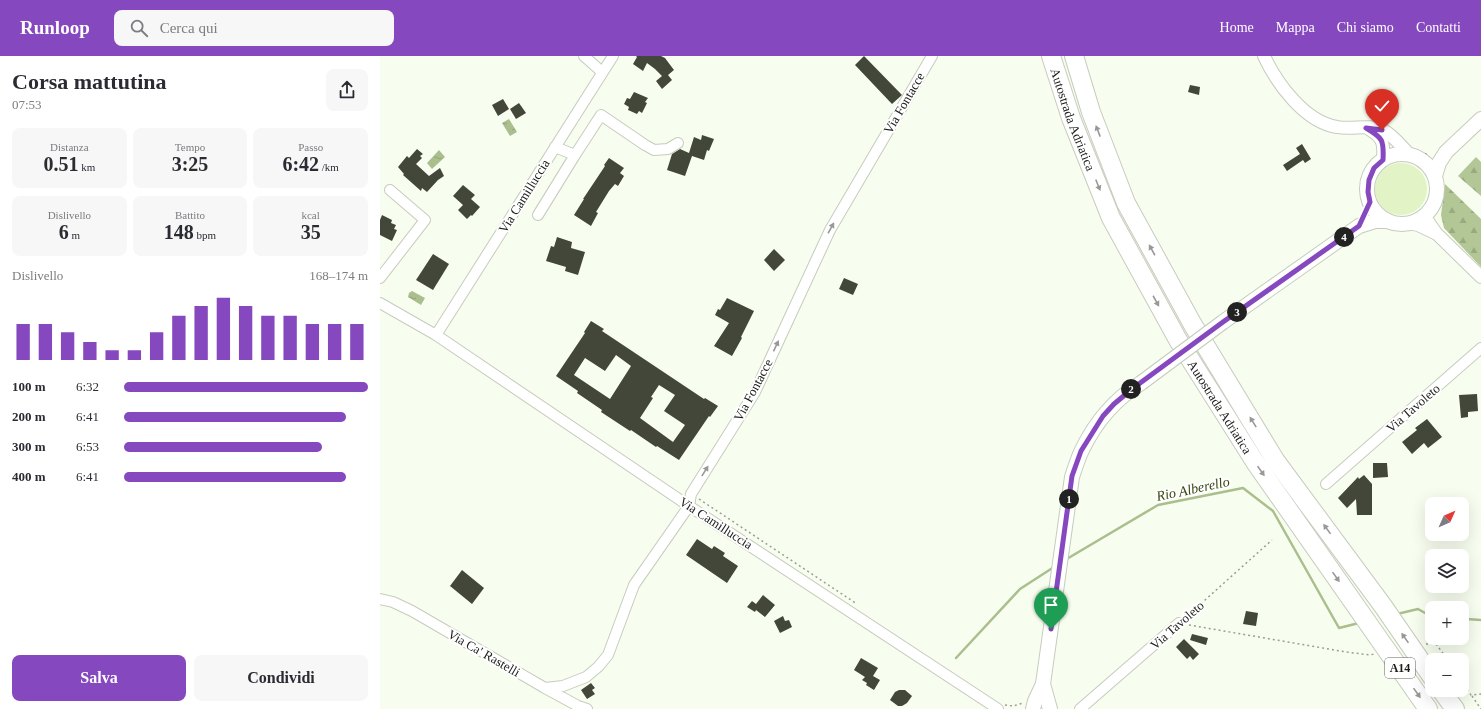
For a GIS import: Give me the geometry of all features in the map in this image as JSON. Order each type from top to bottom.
[{"type":"highway","name":"Autostrada Adriatica","points":[[1051,56],[1071,118],[1111,218],[1178,340],[1255,462],[1428,709]]},
{"type":"highway","name":"Autostrada Adriatica","points":[[1074,56],[1091,112],[1126,203],[1193,325],[1276,460],[1383,606],[1425,667]]},
{"type":"highway","points":[[1446,697],[1454,709]]},
{"type":"main road","points":[[1034,705],[1043,684],[1072,476],[1081,451],[1103,416],[1114,404],[1132,389],[1223,322],[1359,226],[1375,221],[1408,223],[1421,218],[1434,203],[1436,197],[1437,190],[1435,176],[1439,163],[1446,152],[1481,119]]},
{"type":"main road","points":[[1388,221],[1377,213],[1370,202],[1368,192],[1369,180],[1374,168],[1383,160],[1393,155],[1416,158],[1446,152]]},
{"type":"main road","points":[[1416,158],[1427,165],[1435,176]]},
{"type":"main road","points":[[1359,226],[1370,202]]},
{"type":"main road","points":[[1043,684],[1050,709]]},
{"type":"street","points":[[584,56],[602,72]]},
{"type":"street","name":"Via Camilluccia","points":[[436,335],[613,56]]},
{"type":"street","name":"Via Fontacce","points":[[545,688],[563,686],[586,677],[598,667],[608,655],[634,585],[690,506],[692,494],[755,392],[830,230],[932,56]]},
{"type":"street","points":[[1264,56],[1270,70],[1291,97],[1311,117],[1325,124],[1337,127],[1382,130],[1393,137],[1416,158]]},
{"type":"street","points":[[538,215],[601,115],[654,150],[668,149],[678,143]]},
{"type":"street","points":[[1366,128],[1380,137],[1384,145],[1383,160]]},
{"type":"street","points":[[555,148],[575,155]]},
{"type":"street","points":[[380,278],[425,220],[390,190]]},
{"type":"street","points":[[1426,214],[1427,220],[1436,234],[1481,277]]},
{"type":"street","points":[[1408,223],[1418,225],[1436,234]]},
{"type":"street","name":"Via Camilluccia","points":[[380,303],[436,335],[690,506],[1001,707]]},
{"type":"street","name":"Via Tavoleto","points":[[1326,484],[1481,348]]},
{"type":"street","name":"Via Ca' Rastelli","points":[[380,599],[393,602],[412,611],[545,688],[578,706],[588,709]]},
{"type":"street","name":"Via Tavoleto","points":[[1080,709],[1179,624]]},
{"type":"path","points":[[692,494],[860,606]]},
{"type":"path","name":"Via Tavoleto","points":[[1179,624],[1272,540]]},
{"type":"path","points":[[1179,624],[1346,652],[1370,655],[1377,654]]},
{"type":"path","points":[[1422,644],[1436,644],[1443,653]]},
{"type":"path","points":[[1469,692],[1481,709]]},
{"type":"path","points":[[1471,695],[1481,694]]},
{"type":"path","points":[[1001,707],[1034,705]]},
{"type":"shaded area","points":[[1396,163],[1406,163],[1420,170],[1427,184],[1427,194],[1420,208],[1406,215],[1396,215],[1386,211],[1379,204],[1375,194],[1375,184],[1379,174],[1386,167]]},
{"type":"green space","points":[[1476,157],[1481,162],[1481,196],[1458,176]]},
{"type":"green space","points":[[1445,184],[1481,219],[1481,267],[1444,228],[1441,215]]},
{"type":"water","points":[[509,119],[517,132],[510,136],[502,123]]},
{"type":"water","points":[[439,150],[445,157],[432,169],[427,163]]},
{"type":"water","points":[[412,291],[425,298],[421,305],[408,297],[409,293]]},
{"type":"building","points":[[636,56],[661,56],[665,58],[674,70],[668,75],[672,80],[662,89],[656,81],[662,76],[647,63],[643,71],[633,64],[637,57]]},
{"type":"building","points":[[864,56],[902,95],[892,104],[855,65]]},
{"type":"building","points":[[1190,85],[1200,87],[1199,95],[1188,92]]},
{"type":"building","points":[[634,92],[648,98],[645,102],[647,103],[642,113],[639,111],[637,114],[628,110],[629,107],[624,104],[627,98],[630,99]]},
{"type":"building","points":[[503,99],[509,109],[498,116],[492,105]]},
{"type":"building","points":[[519,103],[526,113],[516,119],[510,109]]},
{"type":"building","points":[[702,135],[714,139],[709,151],[707,150],[704,160],[692,156],[685,176],[667,170],[672,154],[680,149],[689,153],[694,137],[701,140]]},
{"type":"building","points":[[1302,144],[1311,159],[1305,163],[1303,160],[1287,171],[1283,165],[1300,154],[1296,148]]},
{"type":"building","points":[[417,149],[423,154],[420,156],[422,158],[416,164],[429,176],[440,168],[444,176],[427,192],[422,188],[421,191],[403,175],[404,174],[398,167],[407,156],[409,158]]},
{"type":"building","points":[[609,158],[624,168],[620,173],[624,176],[618,186],[615,184],[609,191],[596,212],[598,213],[591,226],[574,215]]},
{"type":"building","points":[[463,185],[475,195],[471,199],[480,207],[467,219],[458,210],[463,205],[453,196]]},
{"type":"building","points":[[382,215],[392,220],[391,223],[396,225],[394,229],[397,230],[392,241],[380,235],[380,220]]},
{"type":"building","points":[[557,237],[572,242],[571,248],[585,252],[578,275],[565,271],[566,267],[546,261],[551,246],[554,247]]},
{"type":"building","points":[[774,249],[785,260],[774,271],[764,260]]},
{"type":"building","points":[[433,254],[449,264],[433,290],[416,280]]},
{"type":"building","points":[[844,278],[858,284],[853,295],[839,289]]},
{"type":"building","points":[[727,298],[754,311],[732,356],[714,346],[729,323],[715,315],[718,309],[720,310]]},
{"type":"building","points":[[591,321],[604,329],[602,331],[704,399],[705,398],[718,406],[710,417],[709,416],[679,460],[601,412],[602,410],[556,376],[585,333],[584,332]],"holes":[[[616,355],[631,366],[610,399],[574,375],[585,358],[605,371]],[[659,385],[675,395],[664,411],[685,425],[673,442],[640,418],[653,398],[651,397]]]},
{"type":"building","points":[[1477,394],[1478,411],[1468,412],[1468,417],[1461,418],[1459,395]]},
{"type":"building","points":[[1427,419],[1442,437],[1428,448],[1424,443],[1412,454],[1402,442],[1417,430],[1415,428]]},
{"type":"building","points":[[1373,463],[1387,463],[1388,477],[1373,478]]},
{"type":"building","points":[[1364,475],[1372,484],[1372,515],[1357,515],[1356,499],[1347,508],[1338,498],[1358,477],[1359,479]]},
{"type":"building","points":[[697,539],[712,549],[714,546],[725,553],[723,556],[738,566],[727,583],[686,555]]},
{"type":"building","points":[[462,570],[484,588],[472,604],[450,586]]},
{"type":"building","points":[[763,595],[775,605],[765,617],[756,610],[755,612],[747,607],[752,601],[756,604]]},
{"type":"building","points":[[1246,611],[1258,613],[1256,626],[1243,624]]},
{"type":"building","points":[[783,616],[785,621],[789,620],[792,627],[780,633],[774,621]]},
{"type":"building","points":[[1192,634],[1208,638],[1206,645],[1190,640]]},
{"type":"building","points":[[1184,639],[1199,654],[1193,660],[1190,656],[1187,659],[1176,647]]},
{"type":"building","points":[[861,658],[878,668],[873,676],[880,680],[874,690],[866,685],[867,683],[862,680],[865,677],[854,670]]},
{"type":"building","points":[[591,683],[595,688],[592,690],[595,694],[587,699],[581,690]]},
{"type":"building","points":[[905,690],[912,696],[907,703],[902,706],[898,706],[890,700],[895,692]]},
{"type":"waterway","name":"Rio Alberello","points":[[1065,560],[1158,505],[1243,488],[1273,511],[1339,628],[1359,623]]},
{"type":"waterway","name":"Rio Alberello","points":[[956,658],[1020,589],[1054,567]]},
{"type":"waterway","name":"Rio Alberello","points":[[1397,614],[1418,609],[1425,613]]},
{"type":"waterway","name":"Rio Alberello","points":[[1469,619],[1481,620]]},
{"type":"route","points":[[1051,629],[1072,476],[1081,451],[1094,429],[1114,404],[1132,389],[1223,322],[1359,226],[1370,202],[1368,197],[1368,186],[1371,174],[1374,168],[1383,160],[1384,145],[1380,137],[1366,128],[1382,130]]}]
